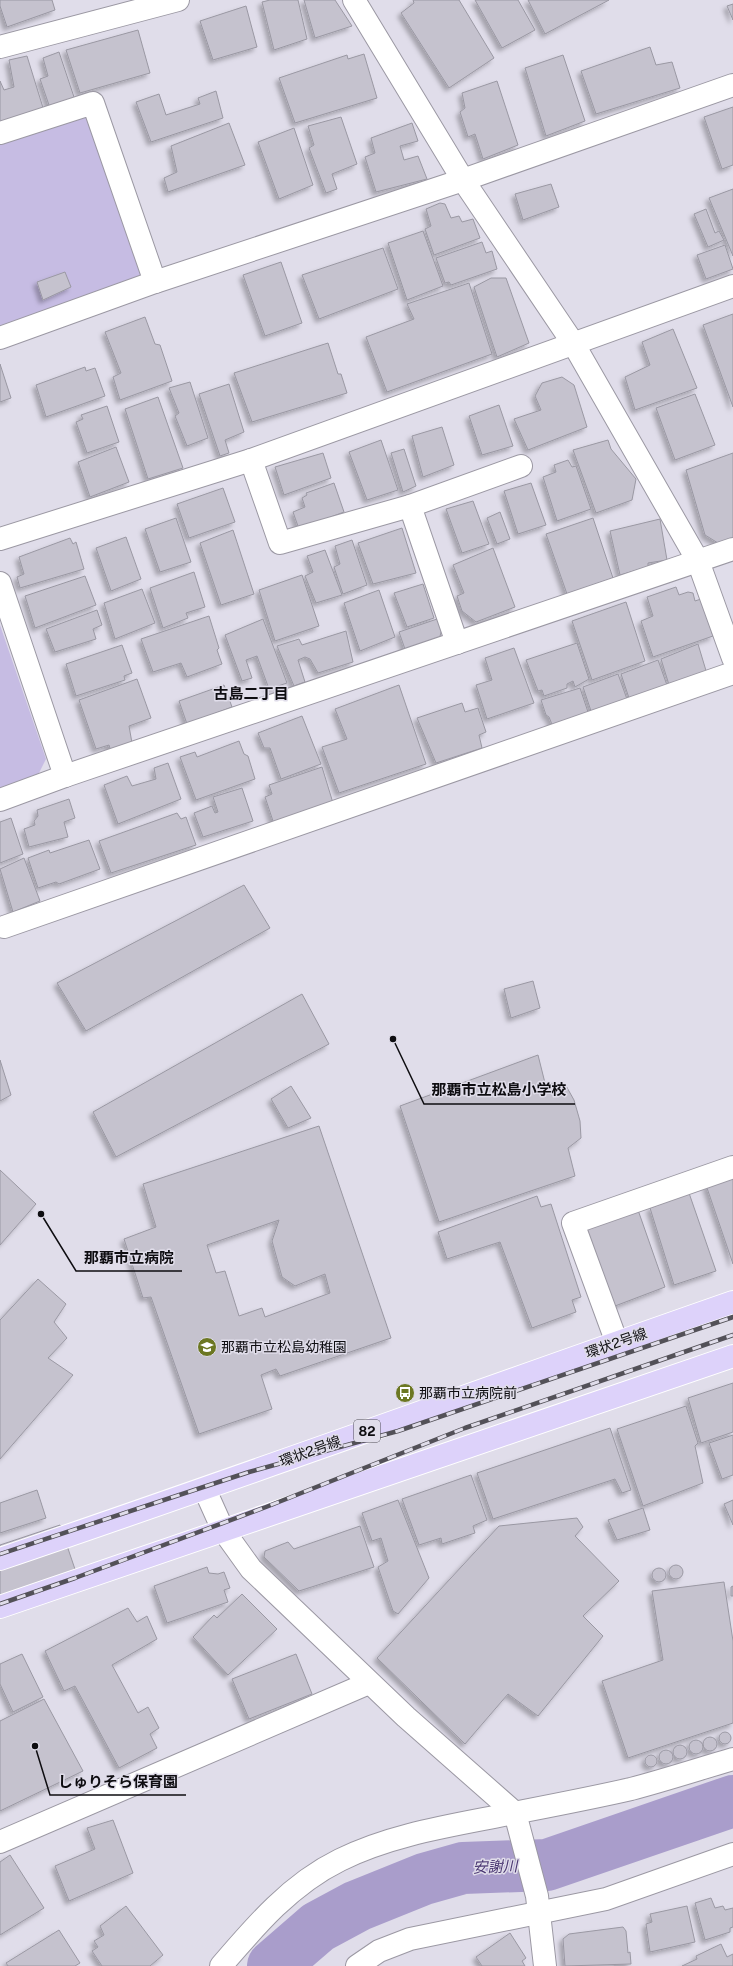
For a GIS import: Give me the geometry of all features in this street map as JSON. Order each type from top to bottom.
[{"type":"main road","name":"環状2号線","points":[[0,1559],[205,1490],[414,1414],[733,1302]]},
{"type":"main road","points":[[0,1607],[733,1356]]},
{"type":"street","points":[[0,48],[178,0]]},
{"type":"street","points":[[354,0],[463,180],[573,343],[698,561],[733,658]]},
{"type":"street","points":[[0,338],[155,282],[463,180],[733,85]]},
{"type":"street","points":[[0,133],[93,103],[155,282]]},
{"type":"street","points":[[0,539],[251,460],[733,286]]},
{"type":"street","points":[[251,460],[280,543],[410,506],[521,466]]},
{"type":"street","points":[[410,506],[457,642]]},
{"type":"street","points":[[0,800],[65,776],[733,549]]},
{"type":"street","points":[[0,583],[65,776]]},
{"type":"street","points":[[4,927],[733,673]]},
{"type":"street","points":[[617,1343],[573,1223],[733,1167]]},
{"type":"street","points":[[205,1490],[223,1530],[251,1569],[369,1683],[515,1813],[539,1904],[545,1966]]},
{"type":"street","points":[[0,1842],[369,1683]]},
{"type":"street","points":[[221,1966],[255,1926],[280,1901],[307,1879],[340,1860],[376,1845],[413,1835],[631,1788],[733,1759]]},
{"type":"street","points":[[357,1966],[378,1951],[410,1939],[539,1904],[606,1899],[733,1854]]},
{"type":"shaded area","points":[[86,112],[143,275],[0,331],[0,140]]},
{"type":"shaded area","points":[[0,625],[46,759],[36,779],[0,792]]},
{"type":"building","points":[[0,0],[52,0],[55,10],[7,27],[0,6]]},
{"type":"building","points":[[270,0],[298,0],[307,39],[274,50],[262,2]]},
{"type":"building","points":[[304,0],[335,0],[352,26],[315,38]]},
{"type":"building","points":[[413,0],[459,0],[494,58],[449,88],[401,13],[414,3]]},
{"type":"building","points":[[475,0],[518,0],[535,30],[502,48]]},
{"type":"building","points":[[528,0],[609,0],[545,34]]},
{"type":"building","points":[[733,4],[733,20],[727,6]]},
{"type":"building","points":[[246,6],[257,47],[213,60],[200,21]]},
{"type":"building","points":[[138,30],[150,73],[80,93],[66,50]]},
{"type":"building","points":[[650,47],[656,65],[672,62],[680,88],[596,114],[581,71]]},
{"type":"building","points":[[59,52],[76,103],[50,108],[40,79],[48,76],[43,58]]},
{"type":"building","points":[[364,54],[377,98],[295,123],[279,78],[347,55],[348,59]]},
{"type":"building","points":[[563,55],[585,121],[546,136],[525,68]]},
{"type":"building","points":[[27,56],[44,111],[0,123],[0,81],[4,90],[14,87],[9,60]]},
{"type":"building","points":[[497,81],[518,145],[483,159],[475,134],[468,137],[460,112],[465,108],[462,93]]},
{"type":"building","points":[[216,91],[223,118],[151,142],[136,102],[159,94],[166,115],[200,104],[198,98]]},
{"type":"building","points":[[733,107],[733,165],[722,169],[704,117]]},
{"type":"building","points":[[341,117],[357,164],[332,174],[337,189],[326,193],[309,148],[314,145],[308,126]]},
{"type":"building","points":[[229,123],[245,165],[168,192],[164,178],[177,172],[171,146]]},
{"type":"building","points":[[412,123],[418,141],[400,146],[404,160],[418,156],[427,179],[376,192],[365,157],[375,153],[371,138]]},
{"type":"building","points":[[294,128],[313,185],[279,199],[258,142]]},
{"type":"building","points":[[551,184],[559,207],[523,220],[515,194]]},
{"type":"building","points":[[733,189],[733,256],[709,198]]},
{"type":"building","points":[[440,203],[445,204],[451,218],[459,216],[462,222],[473,219],[480,238],[434,255],[425,229],[431,226],[426,209]]},
{"type":"building","points":[[706,209],[715,233],[719,231],[724,240],[708,247],[694,214]]},
{"type":"building","points":[[423,231],[443,286],[407,300],[388,243]]},
{"type":"building","points":[[482,242],[486,253],[492,251],[497,269],[451,285],[449,282],[445,283],[436,258]]},
{"type":"building","points":[[725,245],[733,269],[706,279],[697,255]]},
{"type":"building","points":[[383,248],[398,289],[319,319],[302,275]]},
{"type":"building","points":[[281,262],[302,323],[265,336],[243,275]]},
{"type":"building","points":[[65,272],[71,287],[43,300],[37,282]]},
{"type":"building","points":[[491,278],[506,278],[529,343],[497,357],[474,287]]},
{"type":"building","points":[[469,283],[492,354],[387,392],[366,337],[414,319],[407,304]]},
{"type":"building","points":[[733,314],[733,407],[703,325]]},
{"type":"building","points":[[145,317],[155,344],[160,345],[172,381],[120,400],[113,377],[121,373],[105,332]]},
{"type":"building","points":[[673,329],[697,388],[635,410],[625,377],[650,365],[642,342]]},
{"type":"building","points":[[328,343],[338,374],[341,374],[347,393],[252,422],[234,373]]},
{"type":"building","points":[[0,364],[11,398],[0,402]]},
{"type":"building","points":[[85,367],[86,371],[95,368],[105,396],[46,417],[36,385]]},
{"type":"building","points":[[562,377],[574,385],[587,427],[528,450],[514,419],[541,410],[535,396],[542,383]]},
{"type":"building","points":[[190,382],[208,438],[187,446],[175,416],[179,413],[169,388]]},
{"type":"building","points":[[229,384],[244,432],[225,440],[229,453],[220,456],[199,394]]},
{"type":"building","points":[[695,394],[715,445],[675,460],[656,408]]},
{"type":"building","points":[[158,397],[183,468],[148,479],[125,409]]},
{"type":"building","points":[[499,405],[513,446],[482,455],[469,416]]},
{"type":"building","points":[[107,406],[119,442],[87,453],[76,422],[83,419],[81,415]]},
{"type":"building","points":[[442,427],[454,465],[423,477],[412,436]]},
{"type":"building","points":[[381,440],[398,490],[367,500],[349,452]]},
{"type":"building","points":[[608,440],[611,449],[636,479],[632,500],[596,513],[573,450]]},
{"type":"building","points":[[116,447],[129,482],[90,497],[78,462]]},
{"type":"building","points":[[404,449],[416,486],[403,492],[391,453]]},
{"type":"building","points":[[323,453],[331,478],[284,495],[275,467]]},
{"type":"building","points":[[733,453],[733,539],[718,543],[705,535],[686,470]]},
{"type":"building","points":[[568,460],[572,467],[576,466],[591,509],[557,521],[543,477],[556,472],[554,465]]},
{"type":"building","points":[[334,483],[344,512],[299,529],[293,512],[305,507],[302,498],[307,495],[306,493]]},
{"type":"building","points":[[531,483],[546,525],[518,534],[504,491]]},
{"type":"building","points":[[223,488],[235,522],[189,538],[177,504]]},
{"type":"building","points":[[473,501],[489,544],[462,553],[446,509]]},
{"type":"building","points":[[500,512],[510,539],[497,544],[487,518]]},
{"type":"building","points":[[176,518],[191,562],[160,572],[145,529]]},
{"type":"building","points":[[593,518],[613,578],[567,594],[546,534]]},
{"type":"building","points":[[660,519],[667,560],[648,563],[648,567],[620,575],[610,531]]},
{"type":"building","points":[[402,528],[416,573],[373,584],[358,543]]},
{"type":"building","points":[[233,530],[254,594],[221,605],[200,543]]},
{"type":"building","points":[[126,537],[141,579],[111,591],[96,548]]},
{"type":"building","points":[[70,538],[73,544],[76,542],[84,569],[20,588],[17,577],[24,574],[19,557]]},
{"type":"building","points":[[352,540],[367,585],[343,594],[334,567],[340,564],[335,546]]},
{"type":"building","points":[[493,548],[515,607],[476,622],[462,611],[457,596],[464,593],[453,565]]},
{"type":"building","points":[[325,550],[342,595],[316,603],[305,576],[313,572],[307,556]]},
{"type":"building","points":[[194,572],[205,607],[186,613],[188,618],[163,628],[150,588]]},
{"type":"building","points":[[302,575],[319,626],[275,641],[259,590]]},
{"type":"building","points":[[85,576],[96,605],[35,628],[25,596]]},
{"type":"building","points":[[423,584],[434,618],[407,627],[394,593]]},
{"type":"building","points":[[676,587],[679,595],[688,592],[693,593],[695,601],[701,599],[713,636],[653,657],[641,621],[653,616],[647,597]]},
{"type":"building","points":[[142,589],[155,623],[115,639],[104,603]]},
{"type":"building","points":[[379,590],[395,637],[360,651],[344,603]]},
{"type":"building","points":[[626,602],[645,661],[592,680],[572,621]]},
{"type":"building","points":[[97,610],[102,625],[93,629],[96,639],[55,652],[46,629]]},
{"type":"building","points":[[209,616],[219,648],[217,650],[222,664],[187,677],[181,663],[153,672],[141,639]]},
{"type":"building","points":[[440,618],[443,625],[439,640],[406,652],[399,632]]},
{"type":"building","points":[[263,619],[287,683],[269,689],[257,656],[246,660],[252,678],[242,681],[225,635]]},
{"type":"building","points":[[346,631],[353,662],[318,673],[310,659],[305,657],[298,660],[305,682],[294,686],[277,646],[299,639],[302,645]]},
{"type":"building","points":[[577,643],[589,679],[575,687],[573,681],[567,684],[567,688],[544,696],[542,690],[538,691],[526,660]]},
{"type":"building","points":[[698,644],[707,674],[670,688],[661,659]]},
{"type":"building","points":[[122,645],[132,673],[124,676],[125,680],[76,696],[66,664]]},
{"type":"building","points":[[514,648],[534,703],[487,719],[476,685],[492,680],[485,658]]},
{"type":"building","points":[[658,660],[668,688],[630,701],[621,674]]},
{"type":"building","points":[[618,674],[628,702],[592,714],[583,687]]},
{"type":"building","points":[[137,679],[151,718],[129,726],[132,743],[111,752],[109,745],[96,749],[79,700]]},
{"type":"building","points":[[224,685],[232,707],[187,724],[179,701]]},
{"type":"building","points":[[399,685],[426,764],[339,793],[322,747],[347,739],[335,709]]},
{"type":"building","points":[[580,688],[589,715],[553,727],[549,717],[546,715],[541,700]]},
{"type":"building","points":[[462,703],[465,712],[478,708],[486,732],[479,735],[482,748],[436,763],[417,718]]},
{"type":"building","points":[[302,716],[321,764],[281,779],[270,748],[264,748],[258,733]]},
{"type":"building","points":[[239,741],[244,754],[248,756],[255,779],[196,800],[180,757],[195,752],[197,757]]},
{"type":"building","points":[[168,763],[181,799],[118,824],[104,785],[127,776],[132,786],[156,779],[154,768]]},
{"type":"building","points":[[322,767],[333,803],[274,824],[265,797],[272,794],[269,785]]},
{"type":"building","points":[[242,788],[253,821],[203,837],[194,813],[212,806],[215,813],[218,812],[213,797]]},
{"type":"building","points":[[69,799],[75,818],[64,822],[68,837],[29,847],[24,829],[35,825],[34,821],[38,816],[37,810]]},
{"type":"building","points":[[177,813],[181,819],[186,817],[196,845],[111,873],[99,841]]},
{"type":"building","points":[[11,818],[23,854],[0,863],[0,822]]},
{"type":"building","points":[[89,840],[100,869],[59,884],[56,882],[38,888],[28,858],[49,850],[50,853]]},
{"type":"building","points":[[24,858],[40,901],[13,912],[0,869]]},
{"type":"building","points":[[244,885],[270,928],[86,1031],[57,983]]},
{"type":"building","points":[[533,981],[540,1008],[511,1018],[504,989]]},
{"type":"building","points":[[302,994],[329,1044],[116,1157],[93,1112]]},
{"type":"building","points":[[538,1055],[545,1083],[565,1084],[574,1100],[580,1121],[581,1138],[568,1148],[575,1176],[439,1222],[400,1106]]},
{"type":"building","points":[[0,1060],[11,1095],[0,1101]]},
{"type":"building","points":[[291,1086],[311,1118],[288,1128],[271,1099]]},
{"type":"building","points":[[319,1126],[391,1338],[280,1376],[276,1369],[261,1375],[272,1409],[199,1434],[151,1297],[143,1298],[124,1239],[156,1227],[143,1184]],"holes":[[[279,1220],[272,1241],[282,1277],[295,1286],[325,1274],[330,1293],[265,1317],[262,1308],[239,1316],[225,1271],[216,1273],[207,1245]]]},
{"type":"building","points":[[0,1170],[36,1204],[0,1245]]},
{"type":"building","points":[[733,1176],[733,1264],[706,1185]]},
{"type":"building","points":[[689,1193],[716,1271],[674,1285],[650,1208]]},
{"type":"building","points":[[537,1196],[541,1207],[551,1204],[581,1297],[572,1300],[576,1312],[532,1328],[500,1242],[447,1259],[438,1232]]},
{"type":"building","points":[[638,1210],[665,1287],[615,1306],[586,1229]]},
{"type":"building","points":[[38,1279],[66,1304],[54,1322],[67,1338],[48,1358],[73,1375],[0,1459],[0,1320]]},
{"type":"building","points":[[733,1383],[733,1432],[701,1443],[688,1398]]},
{"type":"building","points":[[686,1406],[698,1443],[695,1446],[703,1483],[643,1506],[617,1429]]},
{"type":"building","points":[[610,1428],[631,1490],[622,1493],[615,1479],[493,1519],[477,1473]]},
{"type":"building","points":[[733,1435],[733,1475],[722,1479],[709,1443]]},
{"type":"building","points":[[471,1475],[487,1520],[473,1526],[475,1533],[442,1544],[441,1538],[419,1545],[402,1499]]},
{"type":"building","points":[[37,1490],[46,1518],[0,1533],[0,1503]]},
{"type":"building","points":[[398,1500],[429,1578],[398,1614],[393,1611],[378,1567],[388,1561],[381,1538],[372,1541],[362,1513]]},
{"type":"building","points":[[733,1500],[733,1525],[724,1504]]},
{"type":"building","points":[[643,1508],[650,1530],[617,1540],[608,1520]]},
{"type":"building","points":[[577,1518],[583,1527],[575,1536],[619,1581],[583,1616],[603,1636],[538,1716],[508,1694],[465,1744],[377,1658],[499,1526]]},
{"type":"building","points":[[60,1525],[80,1584],[0,1612],[0,1545]]},
{"type":"building","points":[[360,1526],[374,1567],[299,1591],[264,1557],[265,1551],[288,1542],[294,1549]]},
{"type":"building","points":[[676,1565],[681,1567],[683,1572],[681,1577],[676,1579],[671,1577],[669,1572],[671,1567]]},
{"type":"building","points":[[207,1567],[209,1573],[218,1574],[224,1572],[230,1588],[224,1590],[228,1602],[167,1623],[154,1586]]},
{"type":"building","points":[[659,1568],[664,1570],[666,1575],[664,1580],[659,1582],[654,1580],[652,1575],[654,1570]]},
{"type":"building","points":[[724,1582],[733,1641],[733,1723],[628,1758],[602,1681],[663,1660],[652,1591]]},
{"type":"building","points":[[733,1586],[733,1596],[731,1596],[731,1587]]},
{"type":"building","points":[[242,1594],[277,1629],[228,1675],[193,1637],[214,1615],[217,1618]]},
{"type":"building","points":[[128,1608],[137,1622],[147,1616],[157,1639],[112,1665],[138,1713],[148,1707],[159,1728],[150,1734],[157,1748],[119,1768],[75,1686],[64,1691],[45,1651]]},
{"type":"building","points":[[22,1654],[43,1697],[13,1712],[0,1684],[0,1664]]},
{"type":"building","points":[[296,1654],[312,1694],[249,1719],[232,1679]]},
{"type":"building","points":[[44,1699],[83,1771],[0,1811],[0,1721]]},
{"type":"building","points":[[727,1732],[730,1733],[730,1743],[723,1744],[720,1743],[719,1736],[720,1733]]},
{"type":"building","points":[[710,1737],[715,1739],[717,1744],[715,1749],[710,1751],[705,1749],[703,1744],[705,1739]]},
{"type":"building","points":[[696,1740],[701,1742],[703,1747],[701,1752],[696,1754],[691,1752],[689,1747],[691,1742]]},
{"type":"building","points":[[677,1745],[683,1745],[687,1749],[687,1755],[683,1759],[677,1759],[673,1755],[673,1749]]},
{"type":"building","points":[[666,1750],[671,1752],[673,1757],[671,1762],[666,1764],[661,1762],[659,1757],[661,1752]]},
{"type":"building","points":[[649,1755],[653,1755],[657,1761],[653,1767],[649,1767],[645,1763],[645,1759]]},
{"type":"building","points":[[113,1820],[133,1873],[69,1901],[55,1866],[95,1849],[87,1828]]},
{"type":"building","points":[[10,1855],[44,1908],[0,1935],[0,1862]]},
{"type":"building","points":[[711,1898],[715,1908],[723,1906],[725,1910],[733,1908],[733,1927],[730,1928],[730,1932],[705,1940],[695,1903]]},
{"type":"building","points":[[126,1906],[163,1955],[150,1966],[102,1966],[92,1951],[98,1947],[94,1941],[104,1935],[100,1926]]},
{"type":"building","points":[[687,1906],[695,1942],[650,1952],[646,1924],[652,1922],[650,1914]]},
{"type":"building","points":[[623,1927],[626,1931],[628,1953],[630,1952],[631,1964],[565,1966],[563,1939],[569,1934]]},
{"type":"building","points":[[59,1930],[80,1963],[75,1966],[8,1966],[6,1963]]},
{"type":"building","points":[[510,1933],[526,1958],[522,1961],[525,1966],[482,1966],[476,1957]]},
{"type":"building","points":[[721,1944],[727,1957],[733,1954],[733,1966],[682,1966],[697,1959],[696,1956]]},
{"type":"waterway","name":"安謝川","points":[[273,1966],[318,1927],[357,1906],[424,1879],[463,1868],[547,1865],[733,1801]]},
{"type":"railway","points":[[0,1554],[249,1472],[398,1431],[733,1317]]},
{"type":"railway","points":[[0,1604],[75,1578],[266,1507],[465,1428],[733,1335]]},
{"type":"place","name":"那覇市立松島小学校","points":[[393,1039]]},
{"type":"place","name":"那覇市立病院","points":[[41,1214]]},
{"type":"place","name":"那覇市立松島幼稚園","points":[[207,1347]]},
{"type":"place","name":"那覇市立病院前","points":[[405,1393]]},
{"type":"place","name":"しゅりそら保育園","points":[[35,1746]]},
{"type":"district","name":"古島二丁目","points":[[251,694]]}]
